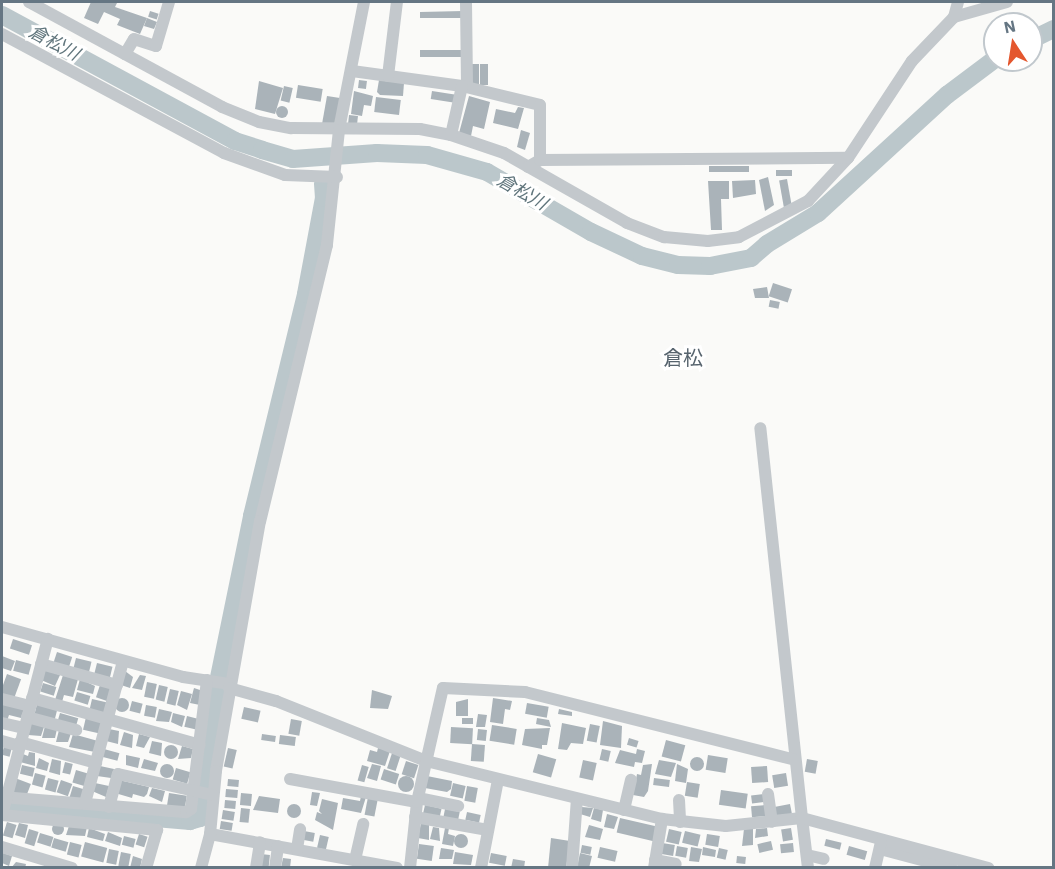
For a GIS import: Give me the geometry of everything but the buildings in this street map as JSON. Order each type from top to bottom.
[{"type":"street","points":[[29,2],[222,107],[259,122],[291,128],[420,129],[451,135],[504,153],[627,223],[664,237],[708,241],[739,237],[782,218],[808,201],[848,159],[912,61],[954,17],[958,2]]},
{"type":"street","points":[[125,54],[134,39],[156,46],[169,2]]},
{"type":"street","points":[[3,806],[85,803],[109,807],[186,812],[203,794],[221,683],[327,245],[337,177],[339,130],[364,2]]},
{"type":"street","points":[[388,76],[397,2]]},
{"type":"street","points":[[451,135],[465,87],[466,2]]},
{"type":"street","points":[[954,17],[1008,2]]},
{"type":"street","points":[[2,34],[224,153],[285,176],[337,177]]},
{"type":"street","points":[[352,71],[465,87],[540,105],[540,160]]},
{"type":"street","points":[[528,167],[540,160],[848,159]]},
{"type":"street","points":[[760,428],[807,861],[824,859]]},
{"type":"street","points":[[2,627],[123,661],[221,683],[276,701],[426,761],[498,780],[680,822],[726,826],[802,818],[952,867]]},
{"type":"street","points":[[3,806],[48,639]]},
{"type":"street","points":[[85,803],[123,661]]},
{"type":"street","points":[[41,664],[117,685]]},
{"type":"street","points":[[201,867],[210,834],[203,794],[200,744],[221,683]]},
{"type":"street","points":[[410,867],[418,800],[443,688],[525,692],[795,760]]},
{"type":"street","points":[[2,699],[28,712],[76,730]]},
{"type":"street","points":[[2,723],[28,712],[108,720],[200,744]]},
{"type":"street","points":[[2,741],[96,763]]},
{"type":"street","points":[[2,759],[15,763]]},
{"type":"street","points":[[109,807],[118,774],[203,794]]},
{"type":"street","points":[[291,779],[458,806]]},
{"type":"street","points":[[482,867],[498,780]]},
{"type":"street","points":[[624,810],[632,780]]},
{"type":"street","points":[[768,794],[772,822]]},
{"type":"street","points":[[572,867],[578,799]]},
{"type":"street","points":[[679,800],[680,822]]},
{"type":"street","points":[[3,806],[157,830],[146,867]]},
{"type":"street","points":[[416,817],[488,830]]},
{"type":"street","points":[[662,819],[655,864],[676,864]]},
{"type":"street","points":[[356,860],[363,824]]},
{"type":"street","points":[[297,849],[300,829]]},
{"type":"street","points":[[210,834],[297,849],[331,862],[356,860],[391,867]]},
{"type":"street","points":[[256,867],[260,842]]},
{"type":"street","points":[[875,867],[881,844]]},
{"type":"street","points":[[881,844],[988,867]]},
{"type":"street","points":[[275,867],[278,846]]},
{"type":"street","points":[[2,847],[72,867]]},
{"type":"waterway","name":"倉松川","points":[[2,15],[235,141],[293,159],[377,153],[427,155],[487,172],[591,232],[642,256],[678,265],[710,266],[751,258],[767,244],[818,213],[947,95],[983,68]]},
{"type":"waterway","name":"倉松川","points":[[1043,34],[1054,29]]},
{"type":"waterway","points":[[2,805],[190,821],[200,818],[217,687],[252,516],[306,294],[324,198],[323,183]]},
{"type":"district","name":"倉松","points":[[683,357]]}]
